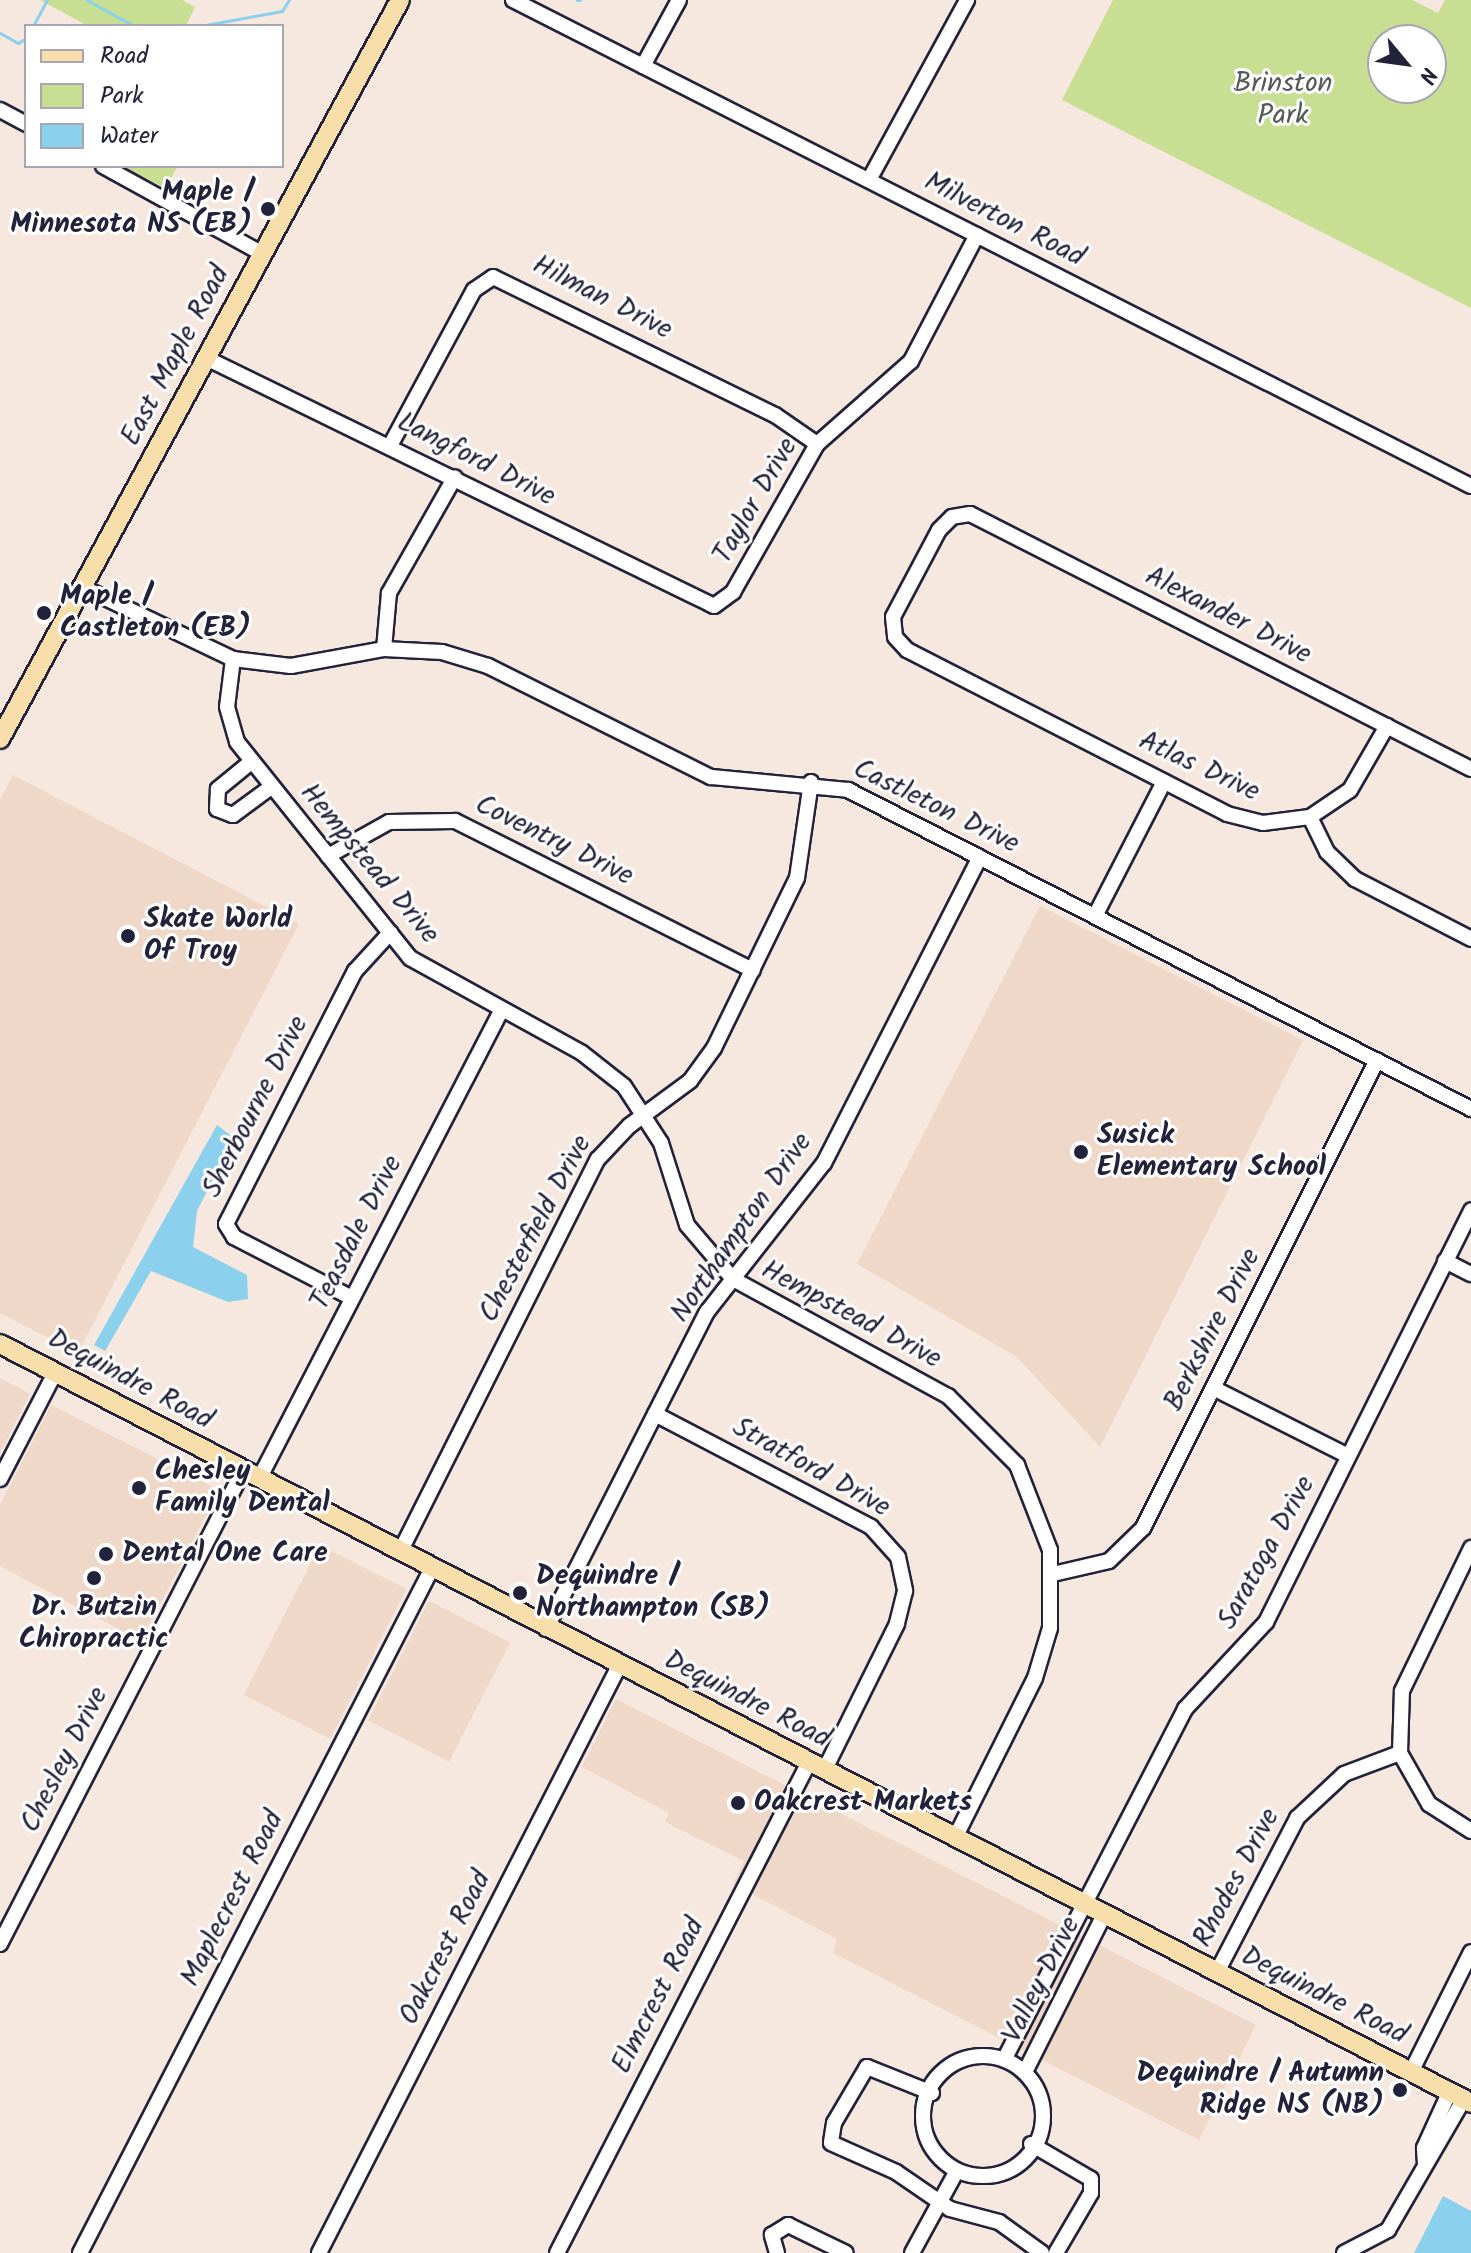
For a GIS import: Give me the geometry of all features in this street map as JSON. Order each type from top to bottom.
[{"type":"main road","name":"East Maple Road","points":[[0,739],[400,0]]},
{"type":"main road","name":"Dequindre Road","points":[[0,1344],[546,1629],[1462,2098]]},
{"type":"street","name":"Milverton Road","points":[[513,0],[1471,486]]},
{"type":"street","points":[[643,66],[679,0]]},
{"type":"street","points":[[869,180],[967,0]]},
{"type":"street","points":[[0,110],[24,123]]},
{"type":"street","points":[[107,168],[263,254]]},
{"type":"street","name":"Taylor Drive","points":[[721,604],[817,444],[911,361],[977,235]]},
{"type":"street","name":"Hilman Drive","points":[[391,444],[474,290],[493,277],[775,415],[817,444]]},
{"type":"street","name":"Langford Drive","points":[[206,358],[391,444],[696,602],[721,604]]},
{"type":"street","points":[[384,649],[389,593],[455,477]]},
{"type":"street","name":"Alexander Drive","points":[[893,632],[895,610],[939,530],[960,514],[1471,769]]},
{"type":"street","name":"Castleton Drive","points":[[82,587],[233,659],[291,666],[384,649],[442,652],[488,666],[711,777],[757,785],[811,782],[848,790],[1471,1109]]},
{"type":"street","name":"Atlas Drive","points":[[893,632],[907,650],[1245,821],[1310,817]]},
{"type":"street","name":"Hempstead Drive","points":[[233,659],[227,707],[251,762],[390,933],[426,972],[601,1066],[645,1115],[687,1225],[733,1279],[948,1396],[981,1423],[1032,1493],[1053,1574],[1050,1628],[1035,1678],[955,1838]]},
{"type":"street","points":[[1387,726],[1350,790],[1310,817],[1327,852],[1355,879],[1471,939]]},
{"type":"street","points":[[251,762],[218,789],[217,809],[233,815],[271,787]]},
{"type":"street","name":"Chesterfield Drive","points":[[400,1552],[598,1159],[702,1068],[753,970],[802,862],[811,782]]},
{"type":"street","points":[[1095,916],[1164,782]]},
{"type":"street","name":"Coventry Drive","points":[[328,856],[389,822],[455,821],[753,970]]},
{"type":"street","name":"Northampton Drive","points":[[546,1629],[655,1414],[733,1279],[824,1163],[980,857]]},
{"type":"street","name":"Sherbourne Drive","points":[[352,1298],[234,1237],[226,1224],[355,971],[390,933]]},
{"type":"street","name":"Teasdale Drive","points":[[251,1475],[352,1298],[501,1011]]},
{"type":"street","name":"Berkshire Drive","points":[[1053,1574],[1097,1567],[1130,1545],[1213,1388],[1377,1060]]},
{"type":"street","name":"Saratoga Drive","points":[[1086,1904],[1185,1709],[1259,1633],[1471,1210]]},
{"type":"street","points":[[1445,1261],[1471,1274]]},
{"type":"street","points":[[0,1479],[55,1373]]},
{"type":"street","points":[[1213,1388],[1348,1456]]},
{"type":"street","name":"Stratford Drive","points":[[655,1414],[871,1527],[898,1557],[905,1591],[897,1624],[816,1767]]},
{"type":"street","name":"Chesley Drive","points":[[0,1944],[251,1475]]},
{"type":"street","points":[[1471,1548],[1402,1691],[1400,1753],[1429,1804],[1471,1831]]},
{"type":"street","name":"Maplecrest Road","points":[[80,2253],[432,1568]]},
{"type":"street","name":"Oakcrest Road","points":[[319,2253],[619,1666]]},
{"type":"street","name":"Rhodes Drive","points":[[1217,1972],[1297,1818],[1344,1774],[1400,1753]]},
{"type":"street","name":"Elmcrest Road","points":[[557,2253],[816,1767]]},
{"type":"street","name":"Valley Drive","points":[[1016,2063],[1086,1904]]},
{"type":"street","name":"Valley Drive","points":[[1016,2063],[1105,1913]]},
{"type":"street","points":[[1411,2072],[1471,1952]]},
{"type":"street","points":[[968,2056],[1016,2063],[1042,2103],[1031,2144],[999,2174],[955,2174],[930,2141],[932,2093],[968,2056]]},
{"type":"street","points":[[932,2093],[867,2067],[830,2136],[836,2148],[885,2166],[941,2203],[999,2222],[1042,2253]]},
{"type":"street","points":[[1344,2253],[1388,2230],[1425,2164],[1424,2148],[1462,2098]]},
{"type":"street","points":[[1031,2144],[1091,2179],[1091,2193],[1056,2253]]},
{"type":"street","points":[[912,2253],[955,2174]]},
{"type":"street","points":[[777,2253],[772,2235],[788,2225],[846,2253]]},
{"type":"shaded area","points":[[13,775],[299,924],[78,1353],[0,1313],[0,800]]},
{"type":"shaded area","name":"Susick Elementary School","points":[[1040,906],[1303,1040],[1100,1447],[1017,1357],[857,1264]]},
{"type":"shaded area","points":[[0,1378],[30,1394],[0,1453]]},
{"type":"shaded area","points":[[51,1405],[219,1490],[141,1641],[0,1566],[0,1505]]},
{"type":"shaded area","points":[[320,1545],[406,1589],[330,1739],[244,1695]]},
{"type":"shaded area","points":[[429,1601],[510,1642],[449,1762],[368,1720]]},
{"type":"shaded area","points":[[616,1699],[1256,2025],[1199,2140],[833,1953],[837,1939],[733,1884],[744,1861],[665,1822],[669,1813],[582,1767]]},
{"type":"green space","points":[[40,0],[182,0],[195,7],[187,24],[84,24]]},
{"type":"green space","name":"Brinston Park","points":[[1113,0],[1412,0],[1438,13],[1445,0],[1471,0],[1471,308],[1062,100]]},
{"type":"green space","points":[[125,168],[177,168],[165,188]]},
{"type":"water","points":[[217,1125],[234,1138],[197,1211],[193,1247],[247,1275],[248,1299],[228,1302],[151,1271],[105,1351],[94,1345]]},
{"type":"water","points":[[1443,2196],[1471,2211],[1471,2253],[1414,2253]]},
{"type":"waterway","points":[[34,24],[47,0]]},
{"type":"waterway","points":[[87,0],[130,24]]},
{"type":"waterway","points":[[211,24],[282,11],[289,0]]},
{"type":"waterway","points":[[0,33],[18,43],[24,39]]},
{"type":"place","name":"Maple / Minnesota NS (EB)","points":[[268,209]]},
{"type":"place","name":"Maple / Castleton (EB)","points":[[44,613]]},
{"type":"place","name":"Skate World Of Troy","points":[[128,936]]},
{"type":"place","name":"Susick Elementary School","points":[[1081,1152]]},
{"type":"place","name":"Chesley Family Dental","points":[[139,1488]]},
{"type":"place","name":"Dental One Care","points":[[106,1554]]},
{"type":"place","name":"Dr. Butzin Chiropractic","points":[[94,1578]]},
{"type":"place","name":"Dequindre / Northampton (SB)","points":[[520,1593]]},
{"type":"place","name":"Oakcrest Markets","points":[[738,1803]]},
{"type":"place","name":"Dequindre / Autumn Ridge NS (NB)","points":[[1400,2090]]}]
